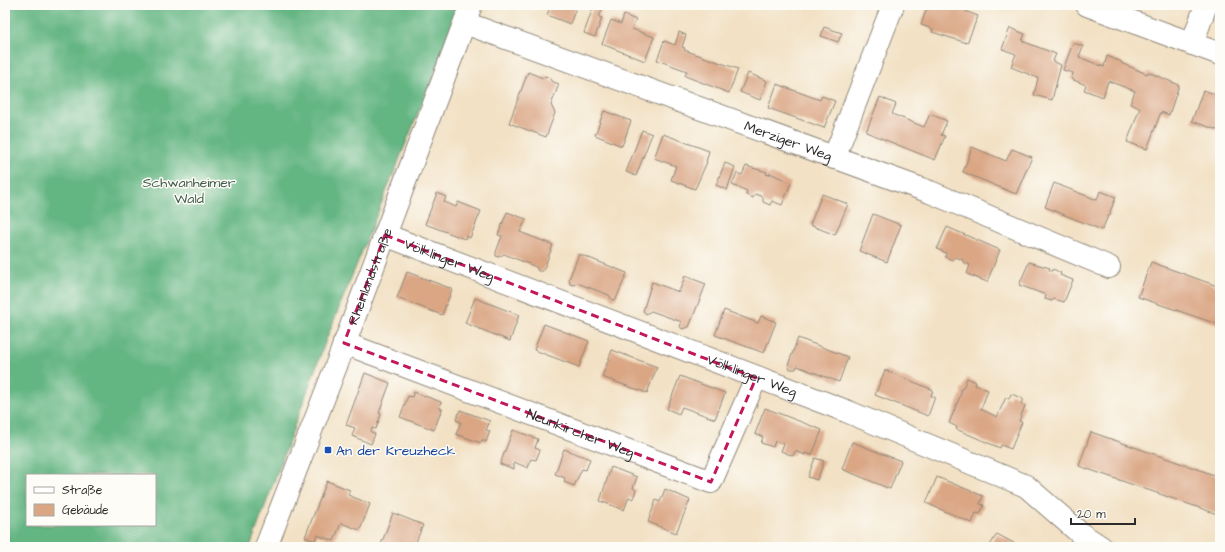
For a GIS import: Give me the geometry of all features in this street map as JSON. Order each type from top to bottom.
[{"type":"street","points":[[834,158],[893,5]]},
{"type":"street","points":[[1087,5],[1220,54]]},
{"type":"street","points":[[1192,44],[1206,5]]},
{"type":"street","name":"Merziger Weg","points":[[468,14],[834,158],[930,192],[1110,267]]},
{"type":"street","name":"Rheinlandstraße","points":[[266,547],[468,14]]},
{"type":"street","name":"Völklinger Weg","points":[[385,235],[756,378],[846,411],[1026,486],[1081,534],[1101,547]]},
{"type":"street","name":"Neunkircher Weg","points":[[344,343],[711,482],[756,378]]},
{"type":"highlighted area","points":[[385,235],[756,378],[711,482],[344,343]]},
{"type":"green space","name":"Schwanheimer Wald","points":[[5,5],[462,5],[326,340],[250,547],[5,547]]},
{"type":"building","points":[[551,5],[577,5],[570,24],[547,15]]},
{"type":"building","points":[[594,5],[603,6],[599,17],[602,18],[595,37],[584,33]]},
{"type":"building","points":[[928,5],[967,5],[965,11],[978,16],[967,43],[932,32],[933,29],[921,25]]},
{"type":"building","points":[[624,15],[636,20],[632,29],[654,37],[645,61],[602,44],[611,20],[621,24]]},
{"type":"building","points":[[824,27],[842,33],[838,42],[821,36]]},
{"type":"building","points":[[1010,28],[1025,34],[1022,41],[1056,54],[1053,61],[1061,65],[1052,100],[1034,95],[1038,78],[1011,67],[1016,54],[1002,49]]},
{"type":"building","points":[[679,32],[686,35],[682,47],[685,48],[684,50],[738,69],[729,93],[685,76],[687,71],[657,60],[664,41],[675,45]]},
{"type":"building","points":[[1073,43],[1083,46],[1079,57],[1104,67],[1107,56],[1147,74],[1148,72],[1179,85],[1169,115],[1161,112],[1147,149],[1127,142],[1140,108],[1130,104],[1135,91],[1108,81],[1103,97],[1084,90],[1086,85],[1071,79],[1073,73],[1063,70]]},
{"type":"building","points":[[528,72],[543,78],[545,76],[550,78],[551,81],[559,84],[551,105],[555,113],[546,137],[509,123]]},
{"type":"building","points":[[748,73],[767,81],[760,100],[740,92]]},
{"type":"building","points":[[777,84],[820,100],[822,96],[835,101],[824,128],[768,108]]},
{"type":"building","points":[[1203,90],[1220,96],[1220,131],[1192,121]]},
{"type":"building","points":[[880,97],[896,104],[892,114],[924,127],[930,114],[947,121],[941,135],[945,136],[935,160],[866,132]]},
{"type":"building","points":[[604,111],[631,121],[622,146],[595,135]]},
{"type":"building","points":[[642,130],[652,134],[636,176],[626,172]]},
{"type":"building","points":[[663,134],[709,151],[707,162],[695,189],[671,180],[676,166],[654,158]]},
{"type":"building","points":[[972,147],[1006,161],[1012,149],[1032,157],[1016,194],[963,172]]},
{"type":"building","points":[[725,163],[735,167],[727,190],[716,185]]},
{"type":"building","points":[[746,166],[767,172],[766,174],[769,175],[770,173],[791,183],[782,205],[772,201],[770,205],[763,202],[763,197],[755,194],[753,198],[746,195],[747,191],[732,185],[737,173],[742,175]]},
{"type":"building","points":[[1054,183],[1097,200],[1100,191],[1116,197],[1110,212],[1111,215],[1108,216],[1102,230],[1045,207]]},
{"type":"building","points":[[437,193],[446,197],[444,202],[456,207],[458,202],[481,211],[470,238],[466,236],[465,239],[425,224]]},
{"type":"building","points":[[822,194],[848,204],[835,235],[810,225]]},
{"type":"building","points":[[507,212],[526,219],[520,232],[553,245],[543,271],[538,271],[536,267],[504,254],[499,257],[496,256],[502,236],[498,235]]},
{"type":"building","points":[[873,214],[901,225],[887,262],[859,251]]},
{"type":"building","points":[[947,227],[1000,250],[987,282],[967,274],[970,265],[963,262],[963,260],[955,257],[952,260],[945,257],[946,253],[937,249]]},
{"type":"building","points":[[579,254],[627,273],[616,299],[612,300],[609,295],[577,283],[574,285],[570,284],[569,279]]},
{"type":"building","points":[[1029,262],[1050,268],[1049,270],[1052,271],[1053,269],[1061,273],[1060,275],[1073,280],[1064,302],[1054,299],[1052,301],[1045,299],[1046,295],[1019,285]]},
{"type":"building","points":[[1151,262],[1220,287],[1220,325],[1138,297]]},
{"type":"building","points":[[407,272],[452,289],[442,315],[397,298]]},
{"type":"building","points":[[685,276],[706,284],[689,327],[682,329],[680,326],[682,322],[651,311],[646,314],[643,311],[652,282],[679,292]]},
{"type":"building","points":[[475,298],[519,315],[510,341],[465,323]]},
{"type":"building","points":[[724,310],[758,323],[761,316],[776,322],[764,353],[715,335]]},
{"type":"building","points":[[544,324],[589,341],[579,367],[534,350]]},
{"type":"building","points":[[798,338],[848,357],[839,382],[797,366],[796,369],[790,369],[788,365]]},
{"type":"building","points":[[612,350],[657,367],[647,393],[602,377]]},
{"type":"building","points":[[885,370],[933,390],[931,396],[935,397],[928,416],[875,395]]},
{"type":"building","points":[[365,373],[390,383],[379,413],[381,414],[376,429],[372,428],[371,432],[375,434],[371,444],[352,436],[355,428],[346,425]]},
{"type":"building","points":[[680,376],[725,393],[715,419],[682,407],[679,414],[667,409]]},
{"type":"building","points":[[967,378],[976,382],[975,385],[988,390],[981,409],[997,417],[1006,397],[1009,399],[1011,394],[1023,399],[1021,404],[1025,406],[1019,421],[1022,422],[1011,449],[1001,445],[1000,448],[956,429],[957,427],[949,423],[961,394],[961,389],[963,388]]},
{"type":"building","points":[[414,392],[441,402],[439,407],[442,409],[434,430],[400,417],[408,396],[412,397]]},
{"type":"building","points":[[765,408],[822,430],[812,455],[805,453],[805,455],[795,451],[793,456],[781,451],[784,444],[775,441],[773,447],[761,443],[763,437],[755,434]]},
{"type":"building","points":[[460,410],[490,421],[486,430],[490,431],[486,442],[482,440],[481,443],[456,434],[461,422],[456,420]]},
{"type":"building","points":[[513,430],[538,439],[535,448],[540,450],[536,460],[531,459],[528,468],[514,462],[514,469],[500,464]]},
{"type":"building","points":[[1091,432],[1220,477],[1220,515],[1079,466]]},
{"type":"building","points":[[852,442],[901,461],[890,489],[842,469]]},
{"type":"building","points":[[564,449],[590,459],[586,470],[582,469],[574,486],[564,482],[565,478],[555,474]]},
{"type":"building","points":[[815,458],[824,461],[817,480],[808,477]]},
{"type":"building","points":[[611,467],[637,477],[633,488],[636,490],[633,499],[629,497],[624,510],[600,501]]},
{"type":"building","points":[[937,477],[983,496],[980,504],[984,505],[980,514],[976,513],[972,523],[926,503]]},
{"type":"building","points":[[327,481],[350,490],[348,495],[370,504],[360,530],[341,523],[334,541],[317,535],[315,541],[305,537]]},
{"type":"building","points":[[665,489],[690,500],[676,533],[648,522],[656,500],[660,502]]},
{"type":"building","points":[[393,513],[423,525],[414,547],[380,547]]},
{"type":"building","points":[[997,534],[1021,547],[989,547]]},
{"type":"place","name":"An der Kreuzheck","points":[[328,450]]}]
